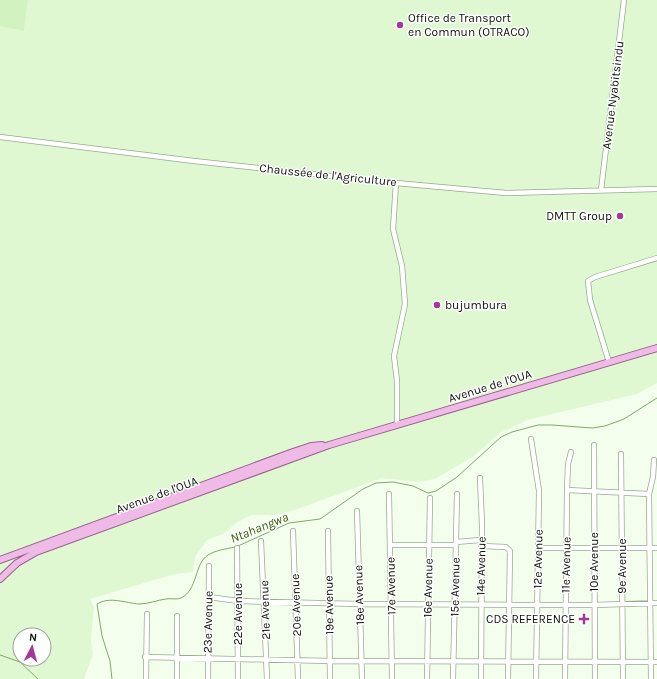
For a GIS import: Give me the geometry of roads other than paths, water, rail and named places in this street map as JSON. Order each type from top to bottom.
[{"type":"main road","name":"Avenue de l'OUA","points":[[0,579],[17,563],[36,552],[294,454],[311,446],[329,445],[657,348]]},
{"type":"main road","name":"Avenue de l'OUA","points":[[1,558],[294,454]]},
{"type":"street","name":"Avenue Nyabitsindu","points":[[601,190],[624,0]]},
{"type":"street","name":"Chaussée de l'Agriculture","points":[[0,137],[194,161],[396,183],[506,192],[657,189]]},
{"type":"street","points":[[396,183],[393,229],[402,266],[405,297],[402,327],[394,356],[397,381],[397,425]]},
{"type":"street","points":[[609,362],[590,300],[588,281],[595,277],[657,258]]},
{"type":"street","name":"12e Avenue","points":[[530,440],[539,490],[536,679]]},
{"type":"street","name":"10e Avenue","points":[[594,445],[595,679]]},
{"type":"street","name":"11e Avenue","points":[[565,679],[567,490],[568,464],[571,452]]},
{"type":"street","name":"9e Avenue","points":[[621,454],[623,679]]},
{"type":"street","points":[[651,679],[651,548],[649,495],[653,477],[654,460]]},
{"type":"street","name":"14e Avenue","points":[[480,478],[482,544],[480,605],[481,679]]},
{"type":"street","points":[[567,490],[622,492],[649,495]]},
{"type":"street","name":"17e Avenue","points":[[389,494],[392,604],[392,679]]},
{"type":"street","name":"15e Avenue","points":[[453,679],[457,494]]},
{"type":"street","name":"16e Avenue","points":[[426,679],[430,498]]},
{"type":"street","points":[[482,544],[484,500]]},
{"type":"street","name":"18e Avenue","points":[[357,511],[362,679]]},
{"type":"street","name":"19e Avenue","points":[[328,530],[330,679]]},
{"type":"street","name":"20e Avenue","points":[[293,531],[298,679]]},
{"type":"street","name":"21e Avenue","points":[[261,541],[265,602],[267,679]]},
{"type":"street","points":[[390,545],[456,543],[482,544],[506,547],[510,551],[508,679]]},
{"type":"street","name":"22e Avenue","points":[[237,548],[238,679]]},
{"type":"street","points":[[538,548],[657,548]]},
{"type":"street","name":"23e Avenue","points":[[208,679],[209,566]]},
{"type":"street","points":[[208,597],[238,601],[329,604],[594,605],[657,603]]},
{"type":"street","points":[[146,679],[145,657],[147,614]]},
{"type":"street","points":[[177,616],[177,679]]},
{"type":"street","points":[[145,657],[427,662],[594,660],[657,662]]},
{"type":"waterway","name":"Ntahangwa","points":[[238,546],[289,523],[320,519],[363,489],[376,483],[393,482],[413,486],[428,493],[436,491],[457,477],[501,437],[512,432],[538,425],[592,428],[605,426],[624,419],[657,398]]},
{"type":"waterway","name":"Ntahangwa","points":[[112,679],[110,661],[102,636],[97,604],[107,600],[143,604],[181,598],[190,589],[200,564],[208,555],[235,547]]},
{"type":"waterway","name":"Ntahangwa","points":[[0,655],[20,662],[38,679]]},
{"type":"place","name":"Office de Transport en Commun (OTRACO)","points":[[400,25]]},
{"type":"place","name":"DMTT Group","points":[[620,216]]},
{"type":"place","name":"bujumbura","points":[[437,305]]},
{"type":"place","name":"CDS REFERENCE","points":[[584,619]]}]
